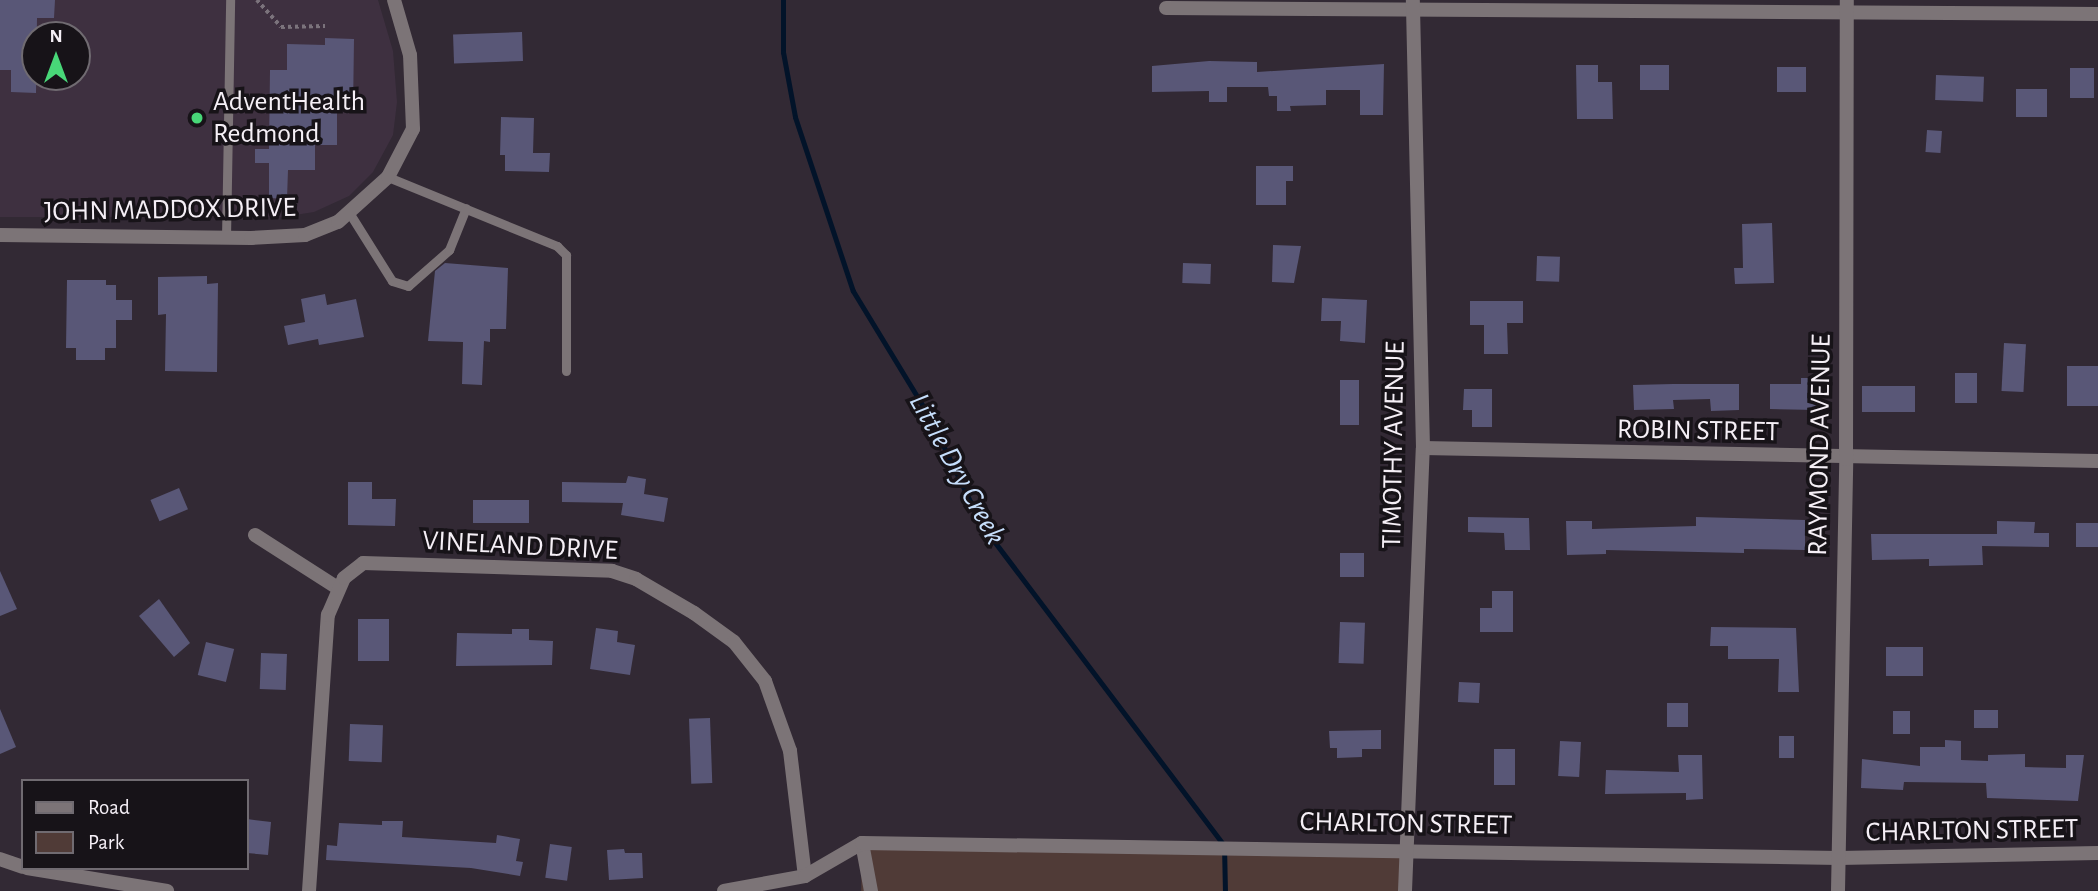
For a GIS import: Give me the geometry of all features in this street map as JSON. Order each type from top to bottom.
[{"type":"street","name":"JOHN MADDOX DRIVE","points":[[0,235],[226,238],[305,235],[350,214],[388,177],[412,129],[414,94],[410,55],[394,0]]},
{"type":"street","name":"RAYMOND AVENUE","points":[[1838,891],[1846,459],[1847,0]]},
{"type":"street","points":[[1166,8],[1413,5],[1847,15],[2098,14]]},
{"type":"street","name":"TIMOTHY AVENUE","points":[[1405,891],[1423,448],[1413,5]]},
{"type":"street","name":"ROBIN STREET","points":[[1423,448],[1846,459],[2098,461]]},
{"type":"street","points":[[255,536],[338,588]]},
{"type":"street","name":"VINELAND DRIVE","points":[[309,891],[328,615],[338,588],[363,563],[612,571],[636,579],[694,613],[734,642],[765,681],[790,751],[805,876]]},
{"type":"street","points":[[724,891],[805,876],[862,843],[871,891]]},
{"type":"street","name":"CHARLTON STREET","points":[[862,843],[1406,849],[1839,858],[2098,853]]},
{"type":"street","points":[[0,859],[21,866]]},
{"type":"street","points":[[43,870],[167,891]]},
{"type":"lane","points":[[226,238],[230,0]]},
{"type":"lane","points":[[388,177],[557,246],[566,255],[566,371]]},
{"type":"lane","points":[[350,214],[392,281],[408,286],[449,250],[467,208]]},
{"type":"path","points":[[257,0],[281,27],[325,26]]},
{"type":"shaded area","name":"AdventHealth Redmond","points":[[0,0],[378,0],[393,51],[397,102],[393,135],[373,172],[349,196],[314,212],[282,217],[0,217]]},
{"type":"green space","points":[[862,843],[1406,852],[1405,891],[861,891]]},
{"type":"building","points":[[0,0],[55,0],[54,18],[21,21],[21,91],[36,93],[11,92],[11,70],[0,70]]},
{"type":"building","points":[[522,32],[523,61],[454,63],[453,34]]},
{"type":"building","points":[[325,38],[354,39],[353,111],[337,111],[337,145],[315,145],[315,170],[288,170],[287,199],[269,198],[269,163],[255,163],[255,149],[269,149],[270,70],[287,70],[287,44],[325,45]]},
{"type":"building","points":[[1209,61],[1257,62],[1257,72],[1384,64],[1383,115],[1360,115],[1360,90],[1326,90],[1326,105],[1290,106],[1291,111],[1277,111],[1277,96],[1269,96],[1268,87],[1227,87],[1227,102],[1209,102],[1209,91],[1152,92],[1152,66]]},
{"type":"building","points":[[1576,65],[1598,65],[1598,82],[1612,82],[1613,119],[1577,119]]},
{"type":"building","points":[[1640,65],[1669,65],[1669,90],[1640,90]]},
{"type":"building","points":[[1777,67],[1806,67],[1806,92],[1777,92]]},
{"type":"building","points":[[2070,68],[2094,68],[2094,98],[2070,98]]},
{"type":"building","points":[[1936,75],[1984,77],[1983,102],[1935,100]]},
{"type":"building","points":[[2016,89],[2047,89],[2047,117],[2016,117]]},
{"type":"building","points":[[501,117],[534,118],[533,153],[550,153],[549,172],[505,171],[505,155],[500,155]]},
{"type":"building","points":[[1927,130],[1942,131],[1940,153],[1925,152]]},
{"type":"building","points":[[1256,166],[1293,166],[1293,181],[1286,181],[1286,205],[1256,205]]},
{"type":"building","points":[[1772,223],[1774,283],[1735,284],[1734,268],[1743,268],[1742,224]]},
{"type":"building","points":[[1273,245],[1301,246],[1294,283],[1272,282]]},
{"type":"building","points":[[1537,256],[1560,257],[1559,282],[1536,281]]},
{"type":"building","points":[[445,263],[508,268],[506,329],[490,329],[490,342],[484,341],[482,385],[462,384],[463,342],[428,341],[435,271]]},
{"type":"building","points":[[1183,263],[1211,264],[1210,284],[1182,283]]},
{"type":"building","points":[[207,276],[207,284],[218,283],[217,372],[165,371],[166,314],[158,315],[158,277]]},
{"type":"building","points":[[67,280],[106,280],[106,285],[116,285],[116,300],[132,300],[132,320],[116,320],[116,348],[105,348],[105,360],[76,360],[76,348],[66,348]]},
{"type":"building","points":[[325,294],[327,305],[356,299],[364,337],[319,345],[318,339],[288,345],[284,326],[305,322],[301,299]]},
{"type":"building","points":[[1322,298],[1367,300],[1365,343],[1340,341],[1341,321],[1321,321]]},
{"type":"building","points":[[1470,301],[1523,301],[1523,323],[1507,323],[1508,354],[1484,354],[1484,325],[1470,325]]},
{"type":"building","points":[[2004,343],[2026,344],[2023,392],[2001,391]]},
{"type":"building","points":[[2067,366],[2098,366],[2098,406],[2067,406]]},
{"type":"building","points":[[1955,373],[1977,373],[1977,403],[1955,403]]},
{"type":"building","points":[[1801,378],[1817,378],[1817,410],[1770,409],[1770,384],[1801,384]]},
{"type":"building","points":[[1340,380],[1359,380],[1359,425],[1340,425]]},
{"type":"building","points":[[1739,384],[1739,410],[1711,411],[1710,399],[1673,400],[1674,409],[1634,410],[1633,385]]},
{"type":"building","points":[[1862,386],[1915,386],[1915,412],[1862,412]]},
{"type":"building","points":[[1464,389],[1492,389],[1492,427],[1472,427],[1472,410],[1463,410]]},
{"type":"building","points":[[628,476],[646,479],[644,494],[668,498],[664,522],[621,515],[623,503],[562,502],[562,482],[626,483]]},
{"type":"building","points":[[348,482],[372,482],[372,499],[396,499],[395,526],[348,525]]},
{"type":"building","points":[[179,488],[188,509],[159,521],[150,500]]},
{"type":"building","points":[[473,500],[529,500],[529,523],[473,523]]},
{"type":"building","points":[[1468,517],[1529,518],[1530,550],[1505,550],[1504,533],[1468,532]]},
{"type":"building","points":[[1696,517],[1805,520],[1805,550],[1744,549],[1744,553],[1606,550],[1606,554],[1567,555],[1566,521],[1592,521],[1592,529],[1696,526]]},
{"type":"building","points":[[1997,521],[2035,522],[2034,533],[2049,533],[2049,547],[1982,546],[1983,565],[1929,566],[1929,559],[1872,560],[1871,534],[1997,534]]},
{"type":"building","points":[[2076,523],[2098,523],[2098,547],[2076,547]]},
{"type":"building","points":[[1340,553],[1364,553],[1364,577],[1340,577]]},
{"type":"building","points":[[0,571],[17,609],[0,616]]},
{"type":"building","points":[[1492,591],[1513,591],[1513,632],[1480,632],[1480,608],[1492,608]]},
{"type":"building","points":[[159,599],[190,643],[174,657],[139,616]]},
{"type":"building","points":[[358,619],[389,619],[389,661],[358,661]]},
{"type":"building","points":[[1340,622],[1365,623],[1364,664],[1339,663]]},
{"type":"building","points":[[1711,627],[1796,628],[1799,692],[1778,692],[1779,659],[1728,659],[1728,646],[1710,646]]},
{"type":"building","points":[[596,628],[618,631],[617,642],[635,645],[630,675],[590,669]]},
{"type":"building","points":[[512,629],[529,629],[529,640],[553,641],[552,665],[456,666],[457,633],[512,634]]},
{"type":"building","points":[[206,642],[234,649],[226,682],[198,675]]},
{"type":"building","points":[[1886,647],[1923,647],[1923,676],[1886,676]]},
{"type":"building","points":[[261,653],[287,654],[286,690],[260,689]]},
{"type":"building","points":[[1459,682],[1480,683],[1479,703],[1458,702]]},
{"type":"building","points":[[1667,703],[1688,703],[1688,727],[1667,727]]},
{"type":"building","points":[[0,709],[16,747],[0,754]]},
{"type":"building","points":[[1974,710],[1998,710],[1998,728],[1974,728]]},
{"type":"building","points":[[1893,711],[1910,711],[1910,734],[1893,734]]},
{"type":"building","points":[[710,718],[712,783],[691,784],[689,719]]},
{"type":"building","points":[[350,724],[383,725],[382,762],[349,761]]},
{"type":"building","points":[[1381,730],[1381,749],[1362,749],[1362,757],[1337,758],[1337,748],[1330,748],[1329,731]]},
{"type":"building","points":[[1779,736],[1794,736],[1794,758],[1779,758]]},
{"type":"building","points":[[1945,740],[1961,741],[1961,760],[1988,761],[1988,755],[2025,754],[2025,767],[2066,768],[2066,755],[2084,755],[2078,801],[1987,798],[1986,783],[1904,782],[1903,790],[1861,788],[1862,759],[1920,766],[1920,747],[1945,747]]},
{"type":"building","points":[[1560,741],[1581,742],[1579,777],[1558,776]]},
{"type":"building","points":[[1494,749],[1515,749],[1515,785],[1494,785]]},
{"type":"building","points":[[1678,755],[1702,755],[1703,799],[1686,800],[1686,793],[1605,794],[1606,770],[1679,772]]},
{"type":"building","points":[[248,819],[271,822],[268,855],[248,853]]},
{"type":"building","points":[[382,821],[403,821],[402,837],[496,843],[497,835],[520,839],[516,861],[523,862],[520,876],[471,868],[326,860],[327,845],[337,846],[339,823],[382,825]]},
{"type":"building","points":[[550,844],[572,847],[567,881],[545,878]]},
{"type":"building","points":[[624,849],[625,853],[642,853],[643,878],[609,880],[607,850]]},
{"type":"waterway","name":"Little Dry Creek","points":[[783,0],[783,52],[795,117],[853,291],[929,416],[981,524],[1224,845],[1225,891]]},
{"type":"place","name":"AdventHealth Redmond","points":[[197,118]]}]
